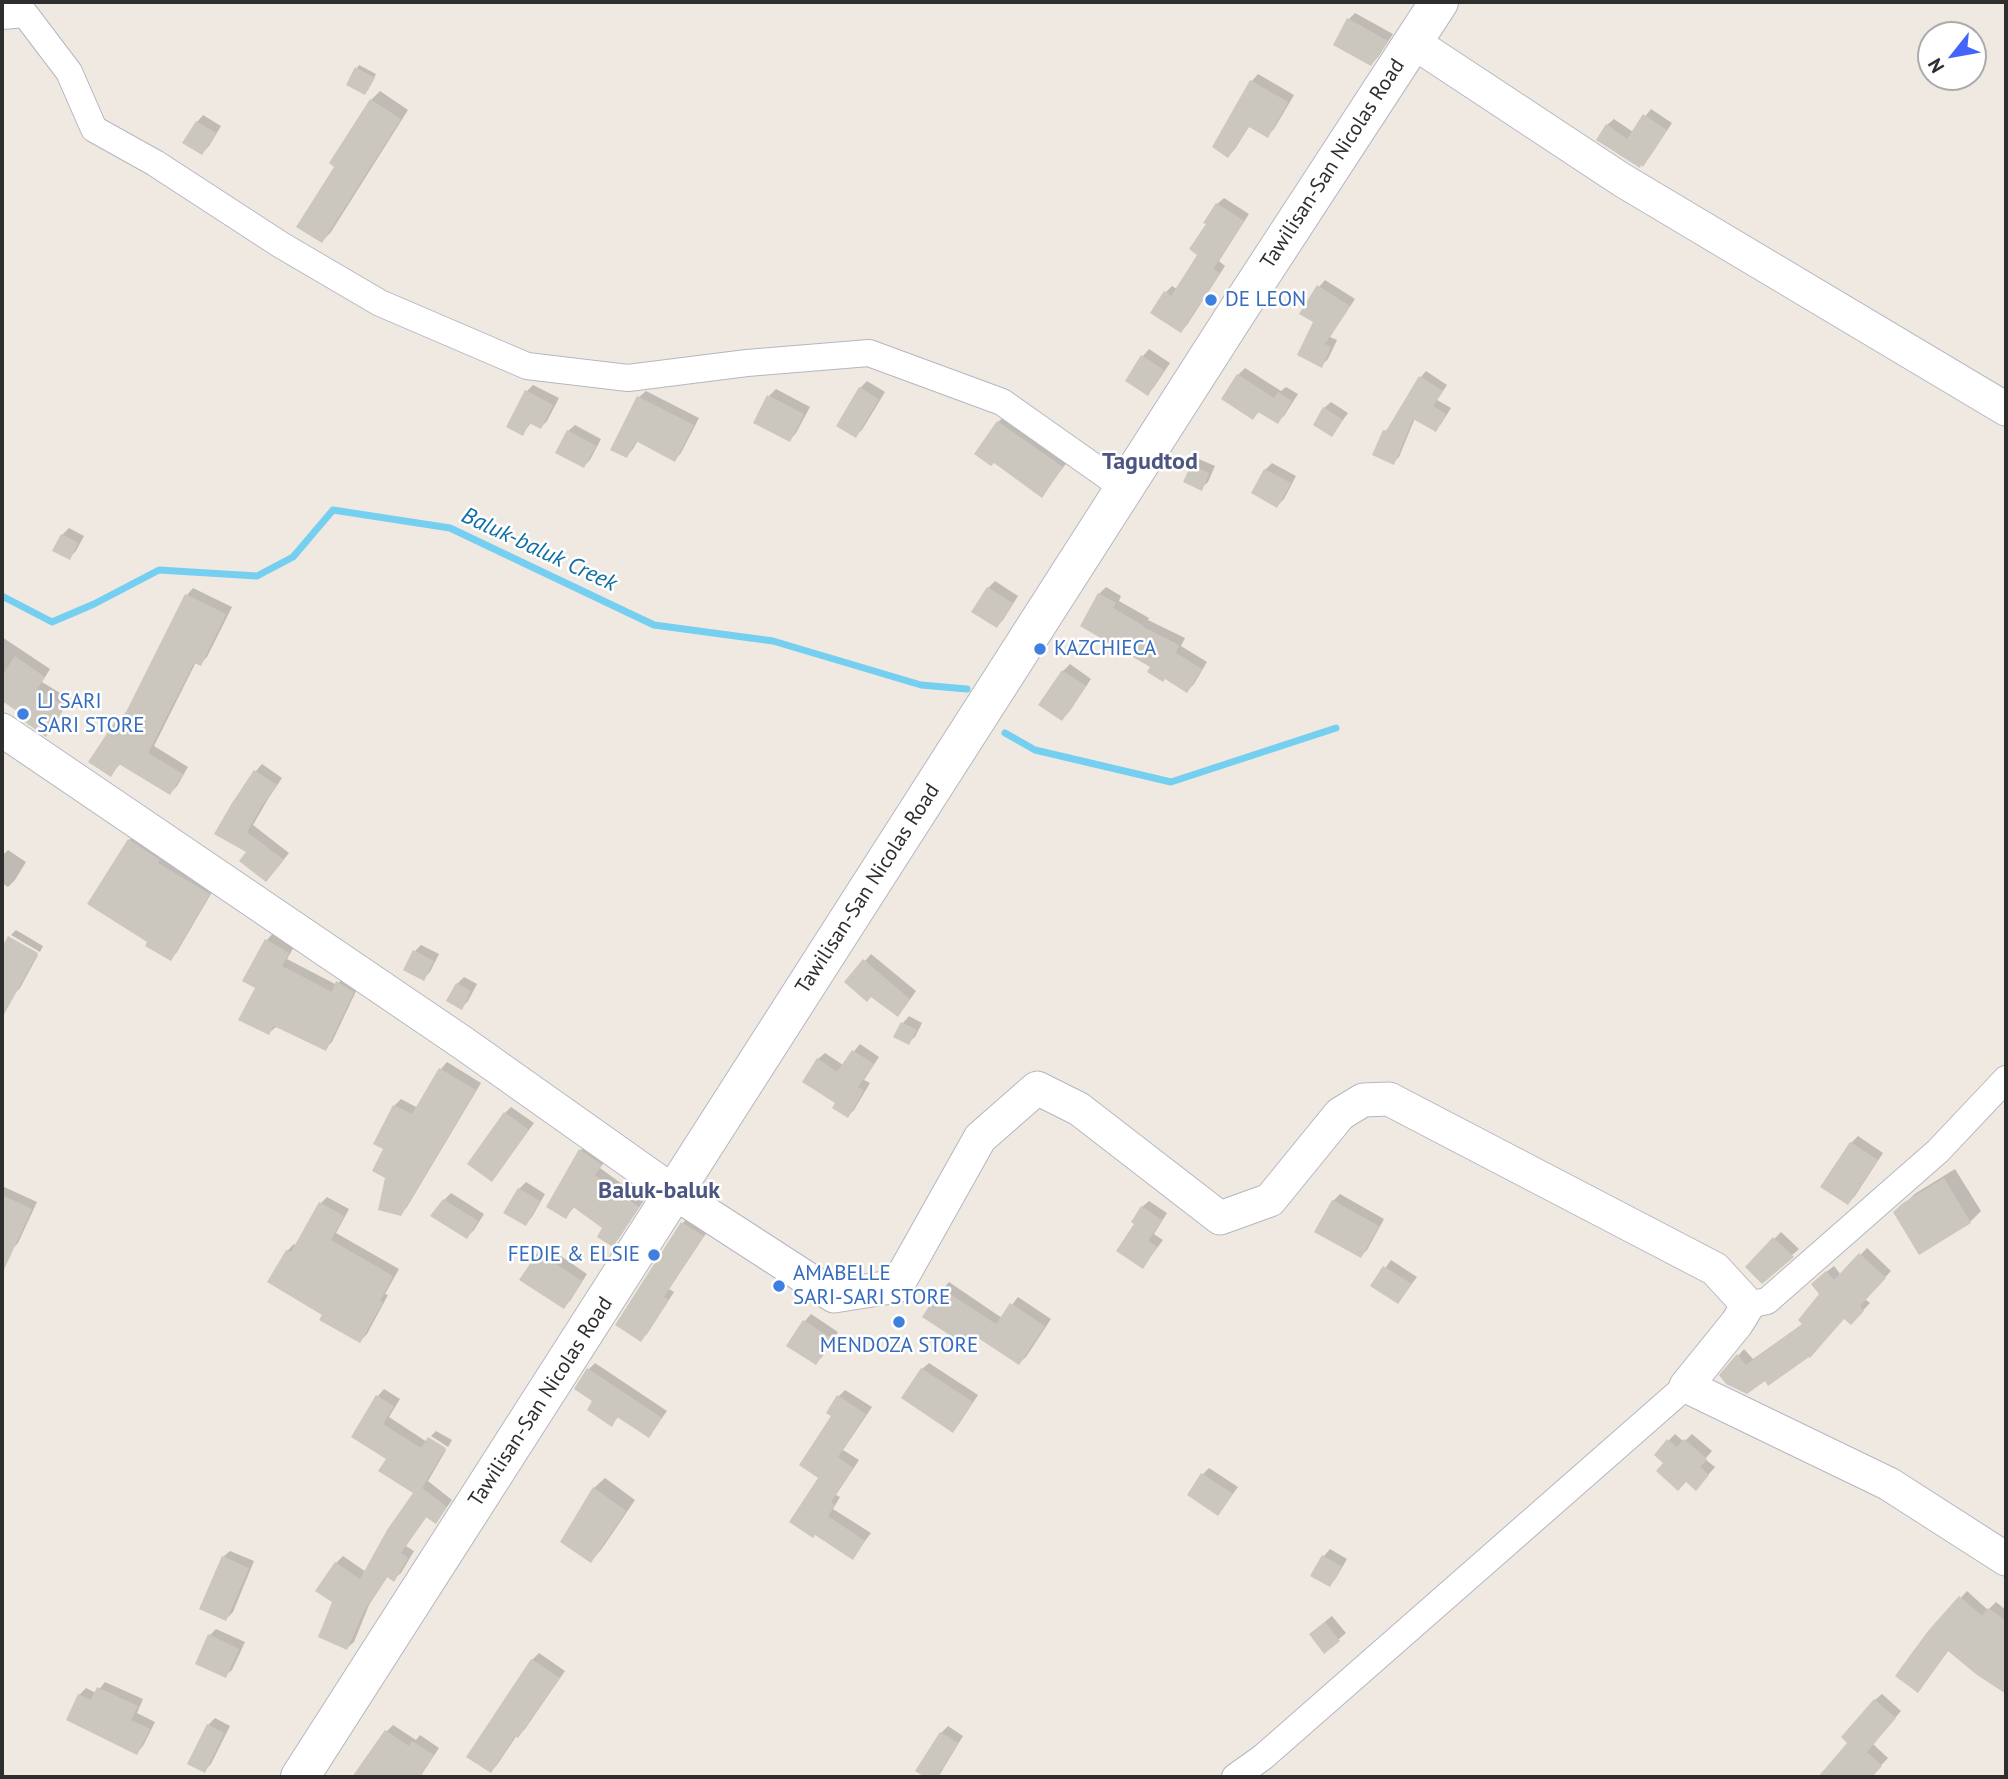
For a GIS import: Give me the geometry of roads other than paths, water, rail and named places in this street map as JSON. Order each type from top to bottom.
[{"type":"main road","name":"Tawilisan-San Nicolas Road","points":[[300,1777],[1438,2]]},
{"type":"street","points":[[2,16],[25,14],[69,72],[94,129],[155,163],[281,245],[380,303],[527,366],[628,378],[747,363],[869,353],[1002,402],[1124,488]]},
{"type":"street","points":[[1413,42],[1622,180],[2006,409]]},
{"type":"street","points":[[2,730],[463,1042],[675,1193],[834,1296],[897,1286],[980,1138],[1037,1088],[1079,1108],[1220,1218],[1270,1200],[1340,1114],[1363,1100],[1390,1099],[1715,1269],[1748,1305]]},
{"type":"street","points":[[1235,1777],[1293,1730],[1686,1386],[1737,1323],[1748,1305],[1767,1301],[1938,1151],[2006,1079]]},
{"type":"street","points":[[1686,1386],[1889,1484],[2006,1559]]},
{"type":"waterway","name":"Baluk-baluk Creek","points":[[2,596],[52,622],[94,604],[159,570],[257,576],[293,557],[333,510],[450,528],[654,625],[773,641],[921,685],[967,689]]},
{"type":"waterway","name":"Baluk-baluk Creek","points":[[1005,733],[1035,750],[1171,782],[1336,728]]},
{"type":"place","name":"DE LEON","points":[[1211,300]]},
{"type":"place","name":"KAZCHIECA","points":[[1040,649]]},
{"type":"place","name":"LJ SARI SARI STORE","points":[[23,714]]},
{"type":"place","name":"FEDIE & ELSIE","points":[[654,1255]]},
{"type":"place","name":"AMABELLE SARI-SARI STORE","points":[[779,1286]]},
{"type":"place","name":"MENDOZA STORE","points":[[899,1322]]},
{"type":"district","name":"Tagudtod","points":[[1150,462]]},
{"type":"district","name":"Baluk-baluk","points":[[659,1191]]}]
